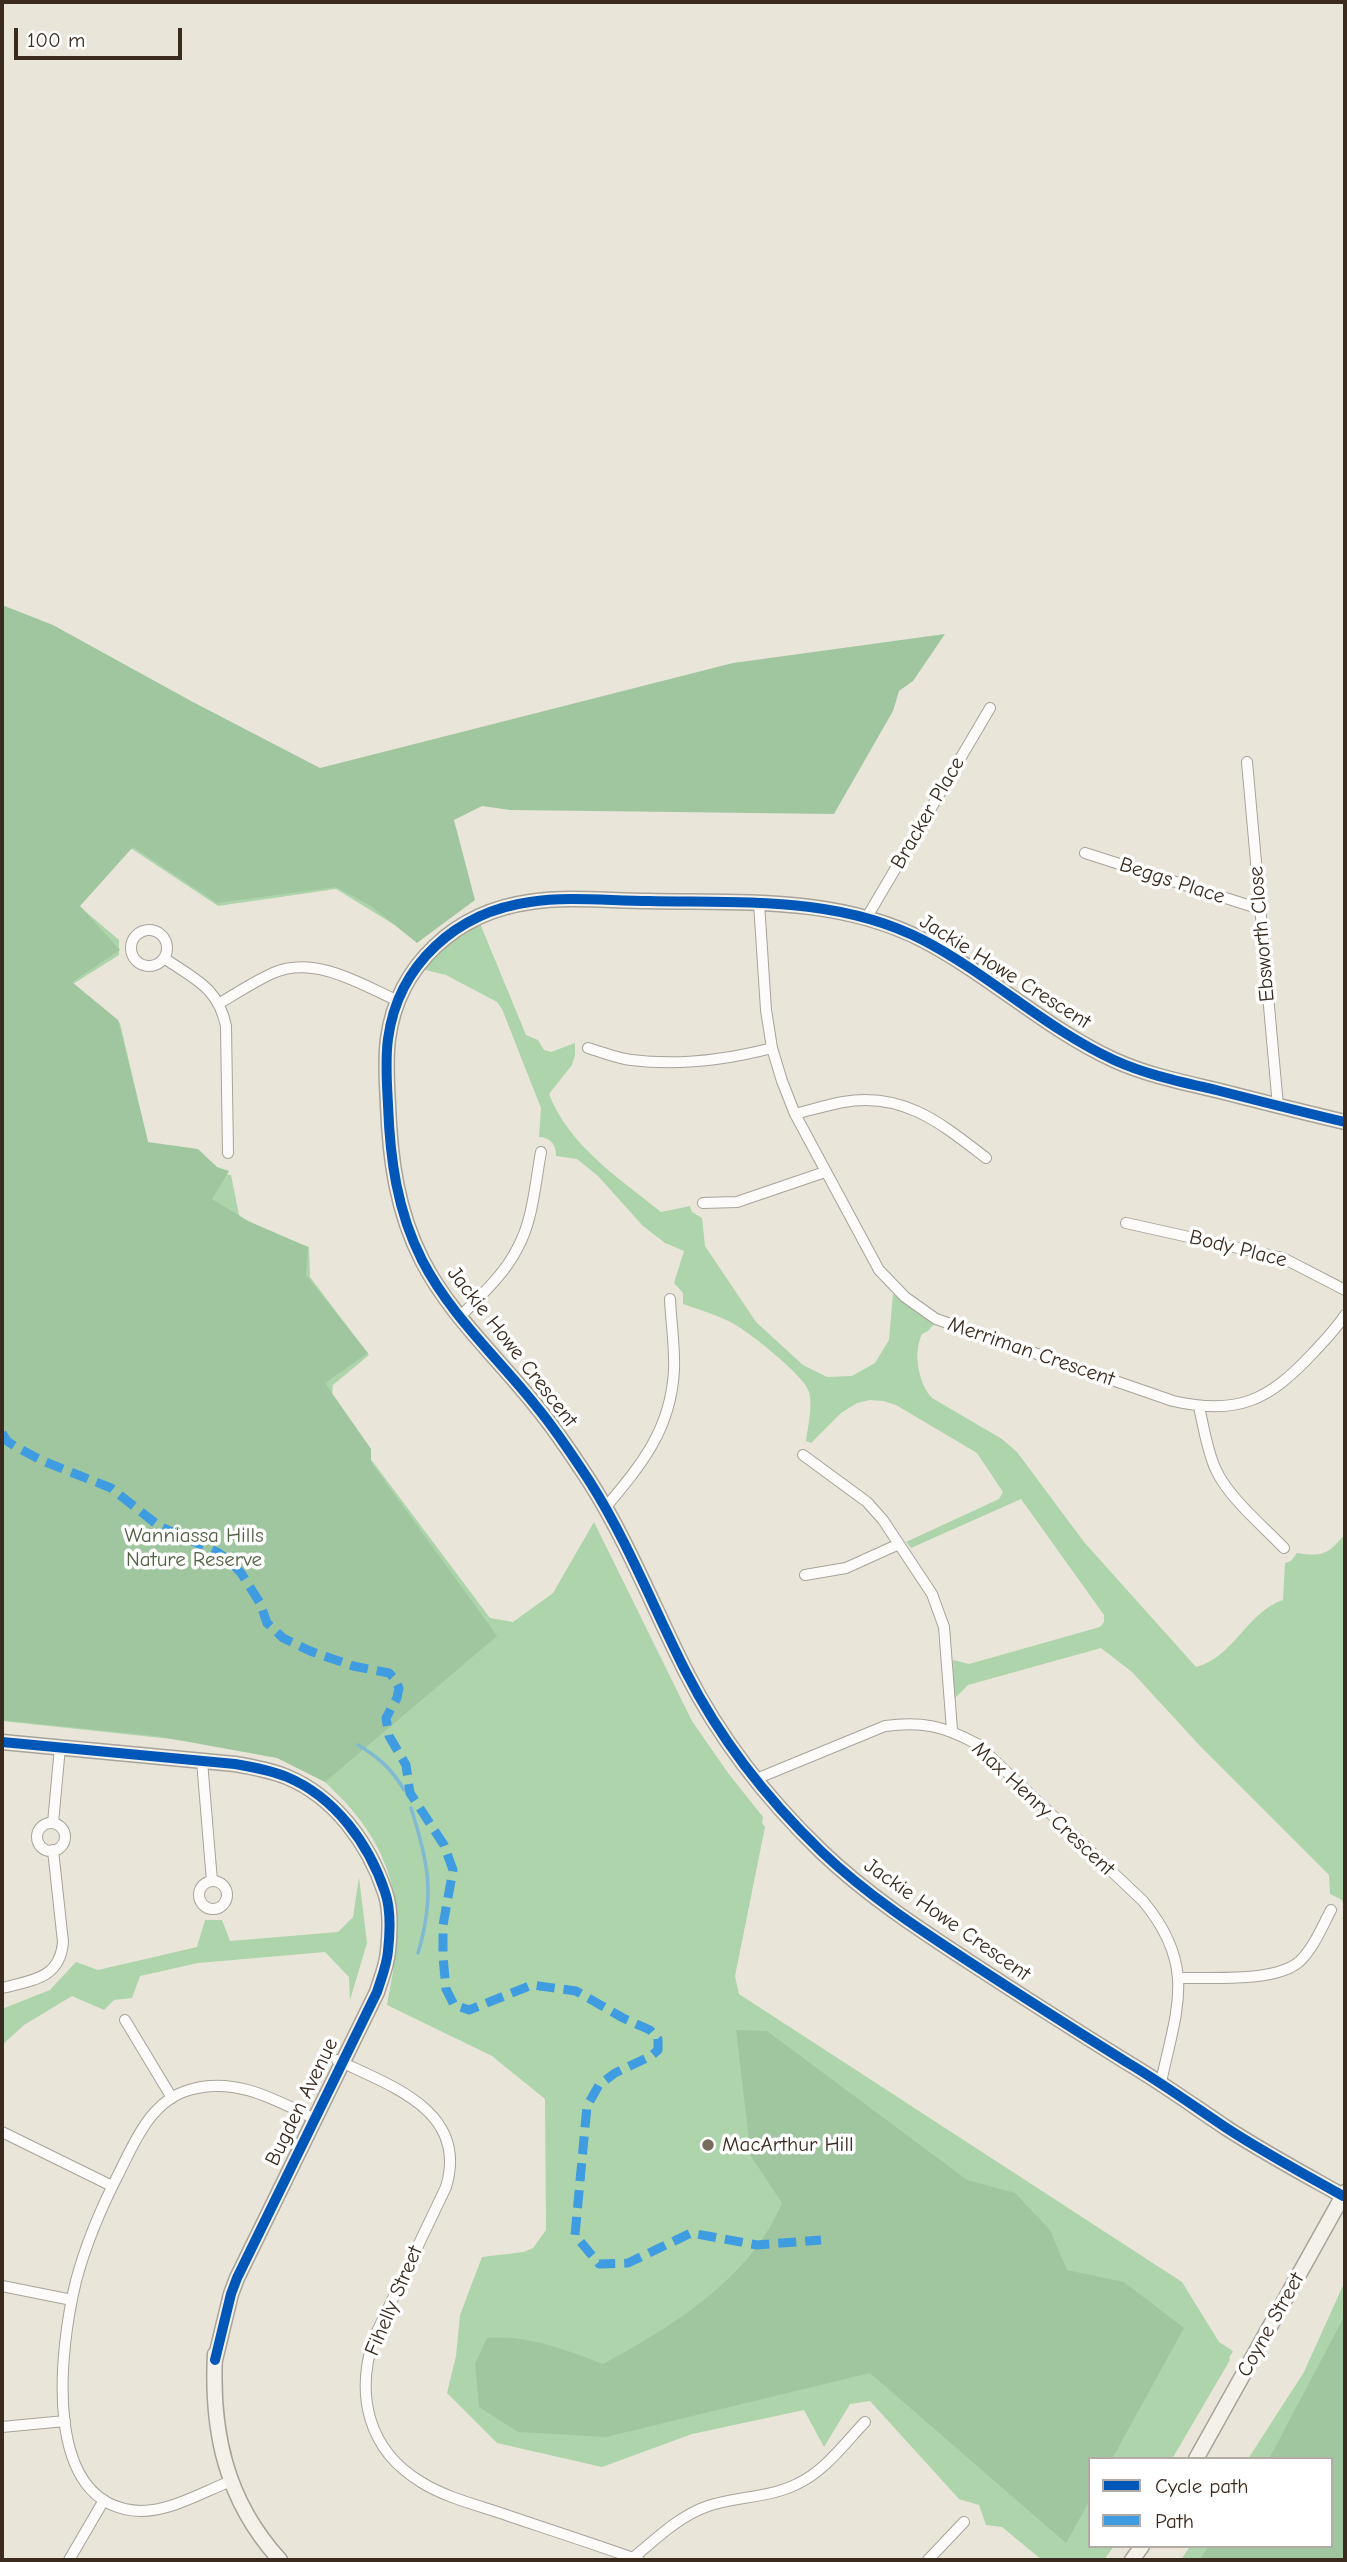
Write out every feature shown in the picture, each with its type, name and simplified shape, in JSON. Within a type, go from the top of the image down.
[{"type":"street","name":"Bracker Place","points":[[867,917],[990,708]]},
{"type":"street","name":"Ebsworth Close","points":[[1247,762],[1278,1106]]},
{"type":"street","name":"Beggs Place","points":[[1085,853],[1260,909]]},
{"type":"street","name":"Jackie Howe Crescent","points":[[1344,2194],[1233,2132],[1161,2082],[911,1924],[868,1892],[808,1838],[756,1779],[712,1718],[688,1675],[605,1508],[543,1415],[460,1317],[423,1262],[400,1204],[392,1169],[386,1060],[388,1035],[398,1000],[417,965],[444,937],[467,922],[506,906],[549,900],[800,904],[867,917],[926,941],[1052,1026],[1122,1064],[1345,1122]]},
{"type":"street","name":"Merriman Crescent","points":[[759,903],[766,1010],[772,1048],[795,1114],[879,1270],[905,1297],[925,1312],[972,1333],[1173,1401],[1199,1407],[1237,1405],[1280,1386],[1330,1335],[1345,1315]]},
{"type":"street","points":[[164,958],[204,985],[219,1003],[226,1026],[228,1153]]},
{"type":"street","points":[[219,1003],[272,973],[290,968],[310,967],[339,974],[398,1000]]},
{"type":"street","points":[[588,1048],[630,1060],[704,1062],[729,1059],[772,1048]]},
{"type":"street","points":[[795,1114],[844,1102],[888,1102],[931,1117],[986,1158]]},
{"type":"street","points":[[460,1317],[506,1267],[517,1249],[528,1219],[541,1153]]},
{"type":"street","points":[[703,1203],[737,1202],[825,1172]]},
{"type":"street","name":"Body Place","points":[[1126,1223],[1283,1258],[1345,1290]]},
{"type":"street","points":[[605,1508],[651,1449],[668,1410],[674,1368],[670,1299]]},
{"type":"street","points":[[1199,1407],[1218,1474],[1228,1489],[1284,1548]]},
{"type":"street","points":[[803,1455],[867,1502],[900,1544],[932,1594],[941,1616],[947,1650],[952,1730]]},
{"type":"street","points":[[805,1575],[846,1568],[900,1544]]},
{"type":"street","name":"Max Henry Crescent","points":[[756,1779],[885,1726],[918,1724],[952,1730],[977,1744],[1143,1901],[1157,1918],[1172,1947],[1178,1978],[1176,2009],[1161,2082]]},
{"type":"street","name":"Bugden Avenue","points":[[2,1742],[202,1761],[262,1769],[287,1777],[312,1791],[344,1818],[360,1840],[377,1876],[382,1939],[374,1991],[249,2248],[228,2293],[216,2328],[214,2411],[231,2481],[256,2531],[279,2560]]},
{"type":"street","points":[[52,1823],[60,1747]]},
{"type":"street","points":[[202,1761],[212,1881]]},
{"type":"street","points":[[52,1823],[61,1828],[65,1837],[61,1846],[53,1850],[41,1847],[36,1837],[41,1826],[52,1823]]},
{"type":"street","points":[[2,1988],[49,1973],[62,1954],[53,1850]]},
{"type":"street","points":[[1178,1978],[1267,1975],[1287,1970],[1311,1948],[1331,1910]]},
{"type":"street","points":[[125,2020],[173,2098]]},
{"type":"street","name":"Fihelly Street","points":[[340,2062],[416,2100],[431,2113],[442,2129],[451,2155],[446,2187],[367,2358],[364,2392],[366,2410],[375,2431],[390,2456],[423,2483],[444,2493],[636,2559]]},
{"type":"street","points":[[231,2481],[155,2510],[138,2511],[104,2500],[80,2477],[72,2462],[65,2421],[63,2375],[72,2300],[89,2239],[140,2130],[154,2113],[173,2098],[189,2090],[237,2087],[269,2096],[312,2118]]},
{"type":"street","points":[[2,2132],[112,2186]]},
{"type":"street","name":"Coyne Street","points":[[1197,2457],[1344,2194]]},
{"type":"street","points":[[2,2286],[72,2300]]},
{"type":"street","points":[[2,2427],[65,2421]]},
{"type":"street","points":[[636,2559],[687,2515],[706,2506],[775,2493],[807,2479],[825,2465],[865,2422]]},
{"type":"street","points":[[69,2560],[104,2500]]},
{"type":"street","points":[[928,2560],[964,2522]]},
{"type":"green space","points":[[2,605],[53,625],[320,768],[733,663],[945,634],[913,681],[899,691],[893,711],[834,814],[510,810],[482,806],[454,820],[475,900],[417,943],[371,906],[336,887],[217,903],[133,847],[80,906],[120,950],[72,982],[118,1020],[148,1142],[198,1149],[217,1167],[229,1171],[212,1199],[248,1221],[308,1247],[306,1275],[368,1353],[325,1383],[371,1449],[371,1462],[497,1636],[325,1782],[277,1758],[156,1736],[2,1720]]},
{"type":"green space","name":"Wanniassa Hills Nature Reserve","points":[[2,607],[411,935],[336,889],[218,906],[129,847],[78,905],[119,940],[119,955],[73,984],[120,1023],[149,1146],[217,1173],[231,1175],[239,1215],[248,1227],[309,1247],[310,1277],[369,1355],[333,1385],[331,1406],[490,1618],[513,1622],[553,1593],[594,1522],[692,1721],[763,1817],[762,1823],[765,1827],[735,1976],[739,1994],[1182,2282],[1219,2342],[1233,2351],[1173,2457],[1088,2457],[1088,2548],[1113,2548],[1104,2560],[1042,2560],[1002,2527],[986,2525],[979,2505],[959,2499],[870,2401],[850,2404],[824,2447],[804,2410],[692,2434],[602,2467],[497,2443],[447,2393],[456,2356],[460,2315],[482,2257],[524,2252],[533,2248],[546,2230],[545,2099],[492,2056],[387,2005],[396,1948],[394,1897],[378,1849],[364,1826],[345,1802],[322,1780],[296,1761],[281,1755],[235,1745],[2,1721]]},
{"type":"green space","points":[[479,921],[526,1035],[538,1040],[544,1050],[551,1052],[575,1043],[572,1065],[549,1094],[569,1130],[582,1145],[661,1212],[690,1206],[692,1212],[702,1218],[705,1246],[756,1322],[803,1365],[827,1377],[852,1376],[875,1363],[889,1340],[893,1294],[934,1324],[922,1334],[918,1349],[918,1367],[927,1392],[932,1398],[1002,1439],[1017,1452],[1084,1542],[1196,1667],[1221,1654],[1260,1614],[1283,1600],[1285,1563],[1291,1561],[1297,1553],[1314,1555],[1325,1552],[1345,1534],[1345,1912],[1342,1900],[1330,1894],[1329,1875],[1201,1747],[1132,1672],[1101,1648],[968,1685],[954,1699],[953,1660],[969,1664],[1100,1627],[1104,1622],[1104,1615],[1021,1499],[911,1548],[906,1542],[999,1499],[1003,1492],[977,1453],[896,1405],[870,1400],[857,1403],[841,1413],[811,1443],[806,1441],[810,1398],[806,1385],[776,1355],[741,1329],[722,1318],[683,1304],[683,1293],[674,1283],[684,1251],[665,1243],[643,1226],[598,1176],[577,1159],[556,1156],[552,1142],[539,1137],[541,1108],[497,1002],[446,975],[422,969],[434,954]]},
{"type":"green space","points":[[359,1877],[367,1943],[350,2000],[349,1977],[325,1952],[198,1963],[140,1976],[132,1998],[114,2000],[104,2010],[72,1996],[24,2025],[2,2045],[2,2009],[50,1990],[76,1962],[98,1970],[197,1947],[205,1920],[222,1920],[230,1941],[338,1932],[353,1917]]},
{"type":"green space","points":[[736,2030],[767,2031],[967,2180],[1015,2193],[1050,2230],[1067,2270],[1124,2282],[1184,2328],[1113,2457],[1088,2457],[1088,2504],[1066,2543],[870,2373],[606,2437],[518,2432],[479,2407],[475,2364],[487,2338],[532,2341],[603,2364],[656,2334],[707,2298],[730,2277],[768,2230],[782,2203],[751,2156]]},
{"type":"green space","points":[[1345,2281],[1345,2560],[1181,2560],[1189,2548],[1333,2548],[1333,2457],[1249,2457],[1304,2372]]},
{"type":"green space","points":[[1345,2315],[1345,2560],[1199,2560],[1208,2548],[1333,2548],[1333,2457],[1270,2457]]},
{"type":"waterway","points":[[358,1745],[384,1764],[404,1790]]},
{"type":"waterway","points":[[411,1808],[428,1880],[427,1914],[418,1953]]},
{"type":"marked path","points":[[2,1433],[7,1441],[43,1461],[111,1488],[159,1526],[217,1552],[230,1561],[260,1603],[267,1623],[283,1638],[310,1651],[353,1666],[389,1673],[394,1678],[399,1688],[397,1698],[386,1718],[389,1736],[406,1765],[410,1793],[444,1845],[453,1870],[443,1925],[443,1957],[446,1989],[454,2005],[469,2010],[532,1985],[576,1991],[650,2030],[658,2039],[658,2050],[615,2073],[599,2085],[587,2106],[575,2235],[599,2264],[628,2263],[691,2233],[757,2245],[821,2240]]},
{"type":"cycle path","points":[[1343,2196],[1242,2138],[913,1924],[839,1868],[764,1790],[746,1768],[699,1697],[629,1552],[590,1482],[543,1415],[446,1299],[422,1260],[406,1223],[396,1184],[389,1125],[387,1047],[394,1012],[404,987],[418,965],[435,946],[456,930],[478,917],[503,908],[545,900],[575,899],[789,905],[857,916],[891,926],[923,940],[971,969],[1064,1033],[1126,1065],[1165,1078],[1345,1122]]},
{"type":"cycle path","points":[[2,1742],[235,1764],[287,1777],[320,1797],[348,1824],[370,1857],[385,1892],[389,1913],[389,1944],[377,1992],[237,2278],[215,2360]]},
{"type":"place","name":"MacArthur Hill","points":[[708,2145]]}]
